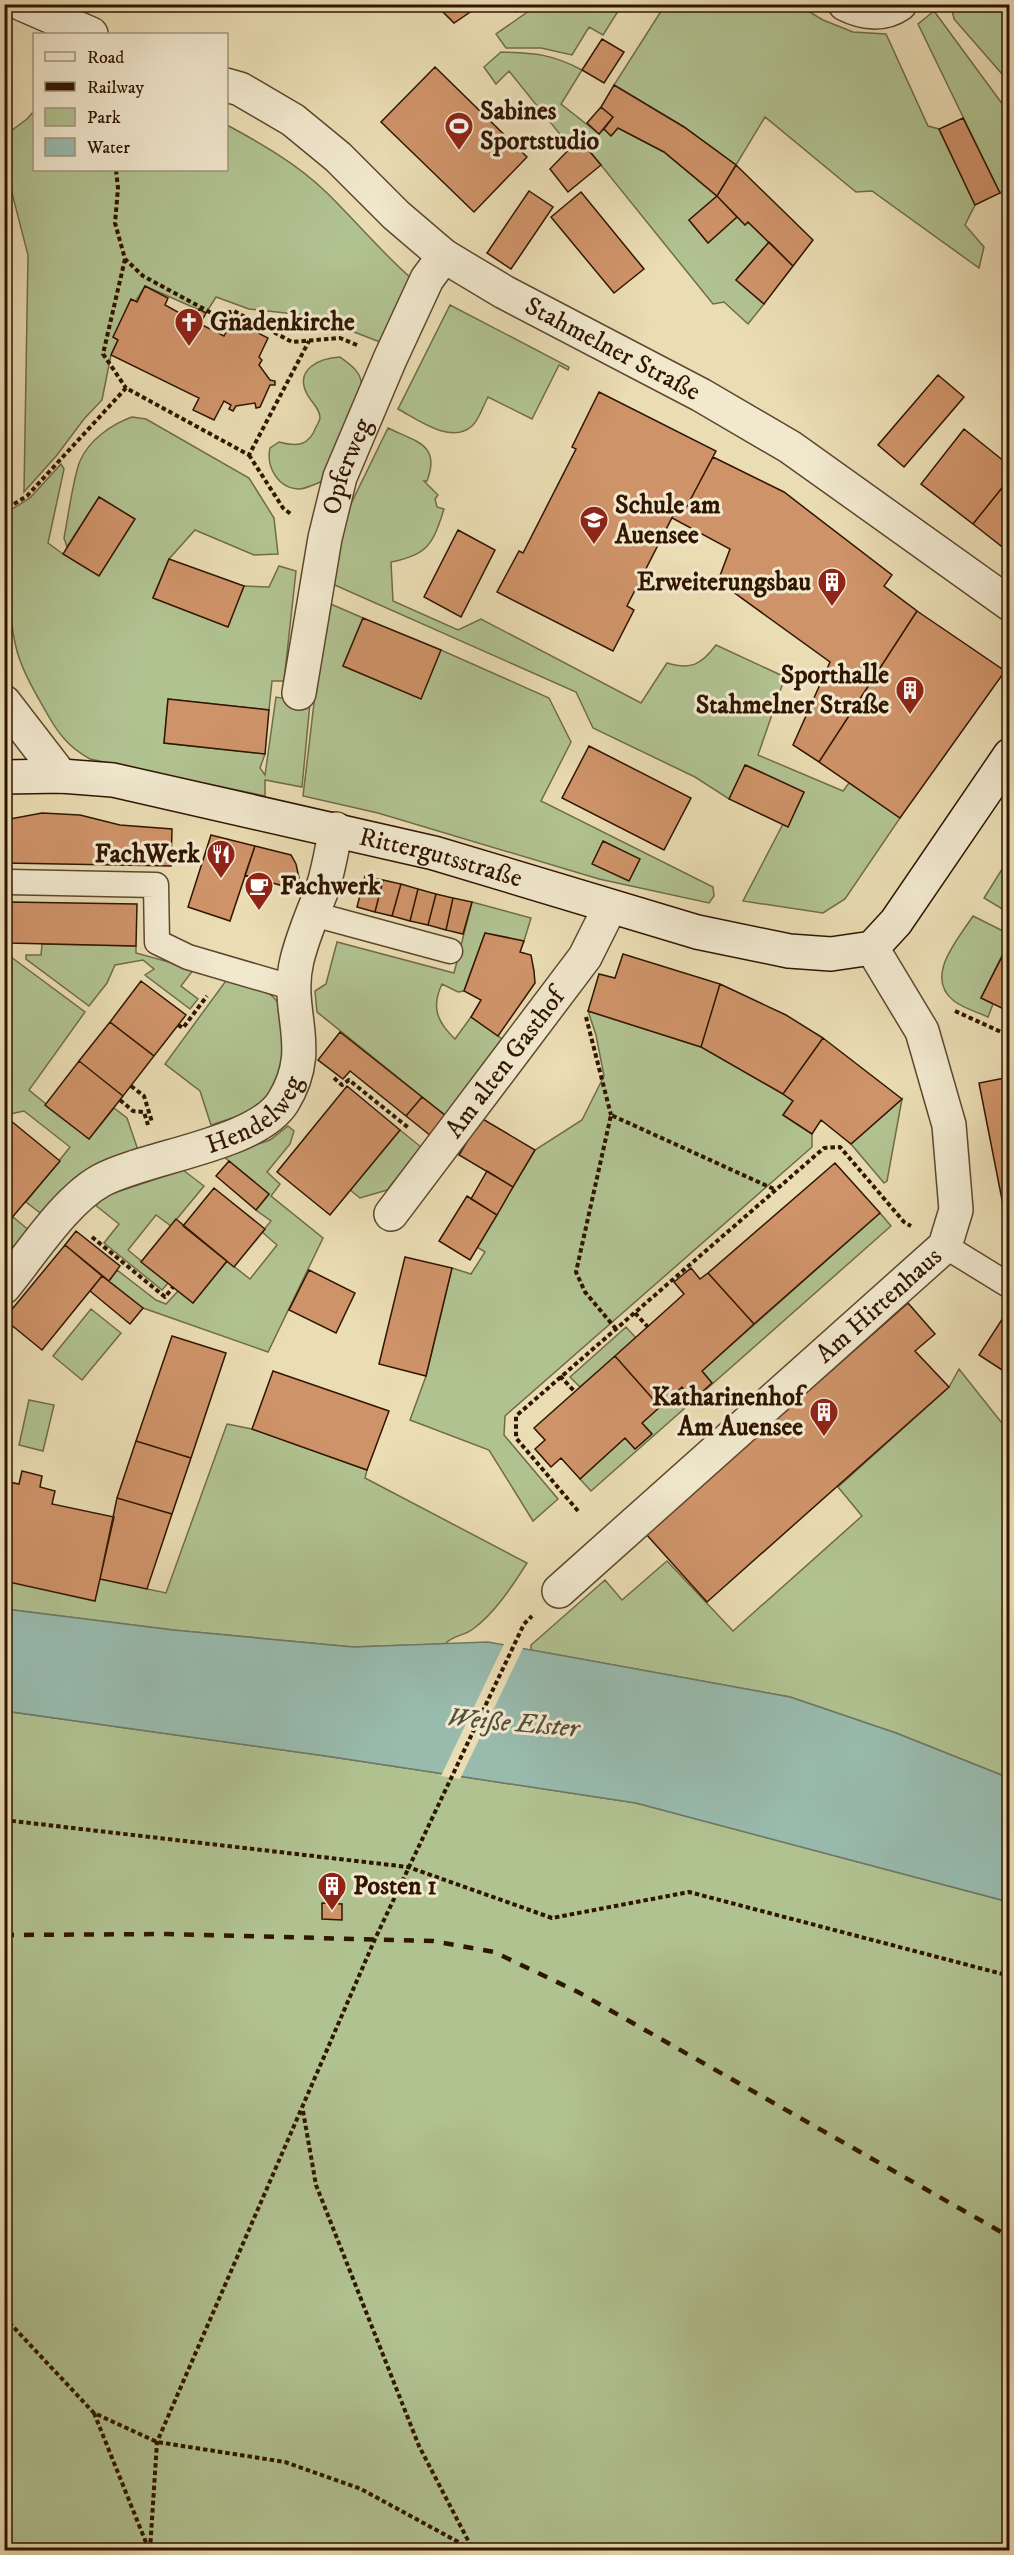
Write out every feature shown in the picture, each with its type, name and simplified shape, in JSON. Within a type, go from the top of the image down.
[{"type":"street","points":[[845,4],[858,11],[879,13],[900,4]]},
{"type":"street","points":[[28,6],[89,33]]},
{"type":"street","name":"Stahmelner Straße","points":[[228,86],[240,89],[293,120],[338,157],[396,215],[444,256],[504,292],[701,395],[790,447],[1010,604]]},
{"type":"street","name":"Opferweg","points":[[299,693],[325,538],[340,477],[427,279],[444,256]]},
{"type":"street","points":[[4,702],[61,776]]},
{"type":"street","points":[[872,948],[896,922],[1010,755]]},
{"type":"street","name":"Rittergutsstraße","points":[[4,777],[61,776],[113,780],[184,798],[336,829],[434,853],[698,932],[789,951],[831,954],[872,948]]},
{"type":"street","name":"Hendelweg","points":[[4,1287],[77,1197],[104,1179],[264,1123],[282,1104],[297,1075],[300,1052],[294,988],[297,960],[324,883],[336,829]]},
{"type":"street","name":"Am alten Gasthof","points":[[392,1214],[585,957],[610,907]]},
{"type":"street","name":"Am Hirtenhaus","points":[[559,1591],[945,1246],[956,1210],[950,1125],[922,1031],[872,948]]},
{"type":"lane","points":[[9,882],[156,885],[157,942],[188,957],[294,988]]},
{"type":"lane","points":[[313,914],[450,951]]},
{"type":"lane","points":[[945,1246],[1010,1286]]},
{"type":"path","points":[[117,171],[115,223],[124,259],[103,354],[126,388],[249,455],[283,508],[325,538]]},
{"type":"path","points":[[124,259],[143,276],[218,316],[234,311],[292,342],[340,338],[390,359]]},
{"type":"path","points":[[249,455],[309,341]]},
{"type":"path","points":[[14,504],[27,496],[126,388]]},
{"type":"path","points":[[178,1025],[183,1028],[227,968]]},
{"type":"path","points":[[950,1010],[1010,1036]]},
{"type":"path","points":[[585,1012],[611,1115],[576,1272],[585,1292],[616,1329]]},
{"type":"path","points":[[300,1052],[342,1085],[349,1080],[439,1152]]},
{"type":"path","points":[[131,1086],[144,1096]]},
{"type":"path","points":[[120,1100],[133,1111]]},
{"type":"path","points":[[611,1115],[776,1190]]},
{"type":"path","points":[[578,1510],[516,1438],[516,1416],[824,1148],[840,1147],[904,1222],[945,1246]]},
{"type":"path","points":[[63,1214],[165,1296],[173,1287]]},
{"type":"path","points":[[635,1312],[648,1327]]},
{"type":"path","points":[[560,1376],[575,1392]]},
{"type":"path","points":[[149,2550],[157,2442],[408,1867],[524,1624]]},
{"type":"path","points":[[4,1820],[408,1867],[552,1918],[688,1892],[1010,1976]]},
{"type":"path","points":[[303,2110],[316,2185],[419,2446],[473,2550]]},
{"type":"path","points":[[4,2317],[94,2413],[149,2550]]},
{"type":"path","points":[[94,2413],[157,2442],[285,2462],[361,2489],[473,2550]]},
{"type":"green space","points":[[539,4],[622,5],[603,35],[589,27],[572,55],[541,48],[506,48],[496,34]]},
{"type":"green space","points":[[665,5],[798,5],[823,20],[853,32],[886,34],[928,126],[939,129],[975,205],[965,225],[984,247],[979,268],[872,191],[856,192],[765,117],[736,165],[684,127],[614,85]]},
{"type":"green space","points":[[951,5],[1009,5],[1009,82],[954,19]]},
{"type":"green space","points":[[934,11],[1009,113],[1009,185],[1000,193],[918,24]]},
{"type":"green space","points":[[501,52],[543,55],[582,70],[561,104],[599,134],[604,129],[611,136],[618,128],[664,152],[717,196],[689,220],[708,243],[737,217],[745,225],[748,222],[769,242],[736,280],[764,304],[748,324],[724,302],[713,304],[580,139],[571,148],[509,71],[496,84],[484,67]]},
{"type":"green space","points":[[33,112],[33,171],[228,171],[228,126],[279,155],[326,192],[411,278],[385,344],[313,316],[249,309],[216,297],[206,313],[145,286],[113,337],[118,340],[111,355],[102,400],[24,492],[28,255],[5,166],[4,136]]},
{"type":"green space","points":[[450,305],[569,367],[568,370],[559,365],[532,419],[488,397],[472,426],[454,433],[444,432],[424,424],[398,409]]},
{"type":"green space","points":[[340,357],[356,370],[361,381],[361,391],[354,416],[328,479],[300,489],[292,488],[275,476],[270,462],[270,448],[279,442],[302,444],[310,438],[320,414],[304,385],[306,372],[317,363]]},
{"type":"green space","points":[[132,417],[146,419],[249,478],[274,518],[278,554],[254,555],[195,530],[169,559],[153,597],[227,626],[244,586],[269,587],[279,566],[296,571],[284,681],[272,681],[269,710],[168,699],[164,743],[265,754],[260,768],[265,775],[276,697],[310,703],[302,787],[265,780],[265,796],[90,759],[69,744],[59,732],[27,678],[17,652],[12,627],[9,594],[9,511],[30,498],[61,464],[64,469],[48,543],[63,554],[134,519],[99,497],[67,547],[64,538],[73,488],[77,468],[84,453],[102,434]]},
{"type":"green space","points":[[388,428],[416,441],[428,452],[431,459],[430,469],[427,481],[424,481],[438,495],[435,499],[437,507],[444,509],[436,531],[427,546],[413,556],[391,562],[393,601],[458,630],[481,619],[641,703],[667,663],[683,666],[695,664],[716,645],[785,677],[758,755],[843,791],[849,783],[900,818],[845,899],[823,913],[743,901],[783,824],[788,826],[804,792],[746,765],[729,799],[695,777],[593,728],[576,692],[328,582],[344,518]]},
{"type":"green space","points":[[326,602],[363,618],[343,666],[441,650],[549,698],[571,742],[541,801],[713,887],[714,896],[709,903],[599,879],[378,813],[303,796]]},
{"type":"green space","points":[[1009,858],[1009,913],[984,898]]},
{"type":"green space","points":[[472,902],[531,918],[524,941],[485,933],[464,991],[458,992],[442,984],[437,1000],[438,1014],[455,1039],[471,1017],[502,1039],[446,1116],[317,1012],[315,991],[326,984],[337,942],[454,973]]},
{"type":"green space","points":[[9,912],[7,954],[85,1012],[29,1090],[89,1139],[114,1108],[127,1118],[138,1150],[88,1169],[73,1179],[43,1215],[26,1202],[70,1147],[24,1111],[5,1115],[4,916]]},
{"type":"green space","points":[[973,916],[1009,934],[1009,941],[981,998],[993,1004],[988,1017],[954,1001],[945,991],[942,981],[947,958]]},
{"type":"green space","points":[[42,944],[136,946],[136,953],[194,969],[181,986],[198,999],[190,1009],[145,975],[154,969],[143,960],[115,965],[107,983],[89,1006],[26,959],[26,955],[41,955]]},
{"type":"green space","points":[[228,978],[258,987],[276,1000],[280,1006],[287,1055],[273,1094],[250,1112],[211,1125],[200,1091],[165,1064]]},
{"type":"green space","points":[[588,1011],[701,1047],[783,1094],[793,1101],[783,1115],[812,1134],[812,1147],[505,1416],[504,1435],[558,1499],[533,1521],[489,1450],[410,1420],[426,1376],[452,1268],[471,1274],[485,1252],[477,1247],[535,1150],[582,1120],[604,1076],[596,1035]]},
{"type":"green space","points":[[902,1099],[887,1181],[884,1183],[851,1144]]},
{"type":"green space","points":[[288,1126],[294,1131],[290,1144],[267,1172],[280,1184],[271,1196],[323,1238],[268,1352],[143,1308],[109,1281],[117,1270],[156,1300],[166,1304],[178,1291],[193,1303],[227,1261],[250,1279],[277,1245],[262,1232],[271,1221],[256,1210],[269,1194],[223,1156],[270,1140]]},
{"type":"green space","points":[[400,1130],[421,1147],[387,1190],[360,1198],[350,1190]]},
{"type":"green space","points":[[183,1170],[204,1186],[171,1226],[156,1215],[128,1250],[168,1283],[162,1290],[104,1243],[119,1224],[94,1204],[108,1195]]},
{"type":"green space","points":[[880,1213],[891,1226],[591,1491],[580,1479],[625,1438],[635,1449],[652,1434],[642,1423],[682,1387],[693,1399],[712,1383],[702,1371]]},
{"type":"green space","points":[[13,1217],[30,1231],[5,1262],[5,1227]]},
{"type":"green space","points":[[91,1309],[121,1333],[82,1380],[53,1356]]},
{"type":"green space","points":[[626,1327],[636,1338],[580,1387],[570,1377]]},
{"type":"green space","points":[[959,1369],[1009,1432],[1009,1778],[896,1733],[790,1697],[531,1650],[531,1645],[605,1580],[622,1600],[667,1561],[733,1631],[862,1516],[838,1487],[949,1387]]},
{"type":"green space","points":[[29,1400],[54,1405],[43,1451],[19,1445]]},
{"type":"green space","points":[[227,1424],[252,1429],[367,1470],[365,1478],[527,1563],[489,1615],[473,1629],[445,1644],[353,1647],[173,1630],[5,1609],[5,1581],[100,1579],[166,1593]]},
{"type":"green space","points":[[5,1711],[636,1803],[1009,1902],[1009,2550],[5,2550]]},
{"type":"water","name":"Weiße Elster","points":[[5,1609],[173,1630],[353,1647],[488,1642],[790,1697],[896,1733],[1009,1778],[1009,1902],[636,1803],[5,1711]]},
{"type":"pier","points":[[505,1642],[524,1646],[460,1779],[441,1776]]},
{"type":"building","points":[[447,4],[482,4],[454,23],[443,12]]},
{"type":"building","points":[[511,4],[528,4],[516,12]]},
{"type":"building","points":[[602,39],[624,52],[604,83],[582,70]]},
{"type":"building","points":[[435,67],[527,157],[474,212],[381,122]]},
{"type":"building","points":[[614,85],[684,127],[736,165],[717,196],[664,152],[618,128],[611,136],[604,129],[613,117],[601,107]]},
{"type":"building","points":[[601,107],[613,117],[599,134],[587,123]]},
{"type":"building","points":[[963,118],[1000,193],[975,205],[939,129]]},
{"type":"building","points":[[579,139],[601,165],[568,192],[550,169]]},
{"type":"building","points":[[736,165],[813,240],[793,266],[748,222],[745,225],[717,196]]},
{"type":"building","points":[[529,191],[553,207],[511,269],[487,253]]},
{"type":"building","points":[[581,192],[644,269],[614,293],[551,217]]},
{"type":"building","points":[[717,196],[737,217],[708,243],[689,220]]},
{"type":"building","points":[[769,242],[793,266],[764,304],[736,280]]},
{"type":"building","name":"Gnadenkirche","points":[[145,286],[168,298],[165,305],[192,320],[199,309],[206,313],[200,324],[224,336],[233,320],[268,338],[259,357],[262,360],[259,365],[270,380],[275,381],[275,385],[270,385],[260,407],[256,408],[255,403],[236,406],[233,411],[229,409],[231,405],[224,401],[214,420],[193,410],[199,398],[111,355],[118,340],[113,337],[131,299],[137,302]]},
{"type":"building","points":[[938,375],[964,397],[904,467],[878,445]]},
{"type":"building","points":[[599,392],[716,451],[687,506],[680,502],[627,606],[634,610],[613,651],[497,592],[519,551],[523,553],[576,449],[572,447]]},
{"type":"building","points":[[964,429],[1010,466],[1010,478],[973,524],[921,484]]},
{"type":"building","name":"Erweiterungsbau","points":[[713,457],[784,492],[892,575],[884,586],[917,611],[819,762],[793,745],[830,662],[718,581],[730,549],[672,518],[680,502],[687,506]]},
{"type":"building","points":[[1010,479],[1010,553],[973,524]]},
{"type":"building","points":[[99,497],[135,519],[99,576],[63,554]]},
{"type":"building","points":[[458,530],[495,550],[461,617],[424,597]]},
{"type":"building","points":[[169,559],[244,586],[228,627],[153,598]]},
{"type":"building","name":"Sporthalle Stahmelner Straße","points":[[917,611],[1005,671],[900,818],[819,762]]},
{"type":"building","points":[[363,618],[441,650],[421,699],[343,666]]},
{"type":"building","points":[[168,699],[269,710],[265,754],[164,743]]},
{"type":"building","points":[[589,746],[691,798],[664,850],[562,798]]},
{"type":"building","points":[[745,765],[804,792],[788,827],[729,799]]},
{"type":"building","points":[[42,813],[80,815],[120,825],[172,829],[171,866],[4,863],[4,820]]},
{"type":"building","points":[[211,835],[255,846],[230,921],[188,907]]},
{"type":"building","points":[[603,841],[640,859],[629,881],[592,864]]},
{"type":"building","points":[[255,846],[291,855],[299,878],[297,890],[245,875]]},
{"type":"building","points":[[365,876],[383,880],[375,912],[357,907]]},
{"type":"building","points":[[383,880],[401,884],[392,916],[375,912]]},
{"type":"building","points":[[401,884],[418,889],[410,921],[392,916]]},
{"type":"building","points":[[418,889],[436,894],[428,925],[410,921]]},
{"type":"building","points":[[436,894],[453,898],[446,930],[428,925]]},
{"type":"building","points":[[453,898],[472,902],[463,934],[446,930]]},
{"type":"building","points":[[9,902],[137,904],[136,946],[8,943]]},
{"type":"building","points":[[485,933],[524,941],[520,952],[531,955],[534,971],[535,983],[498,1036],[471,1017],[481,1000],[464,991]]},
{"type":"building","points":[[1010,941],[1010,1012],[981,998]]},
{"type":"building","points":[[623,954],[720,984],[701,1047],[588,1011],[599,974],[615,978]]},
{"type":"building","points":[[141,981],[186,1015],[154,1056],[110,1022]]},
{"type":"building","points":[[720,984],[786,1015],[823,1038],[783,1094],[701,1047]]},
{"type":"building","points":[[110,1022],[154,1056],[123,1096],[79,1061]]},
{"type":"building","points":[[340,1032],[422,1097],[406,1116],[350,1071],[343,1079],[318,1060]]},
{"type":"building","points":[[823,1038],[902,1099],[851,1144],[821,1120],[812,1134],[783,1115],[793,1101],[783,1094]]},
{"type":"building","points":[[79,1061],[123,1096],[89,1139],[45,1105]]},
{"type":"building","points":[[1010,1077],[1010,1215],[1005,1215],[979,1083]]},
{"type":"building","points":[[347,1086],[400,1130],[330,1215],[277,1172]]},
{"type":"building","points":[[422,1097],[446,1116],[431,1136],[406,1116]]},
{"type":"building","points":[[4,1117],[60,1161],[4,1227]]},
{"type":"building","points":[[481,1118],[535,1150],[513,1187],[459,1155]]},
{"type":"building","points":[[229,1161],[269,1194],[256,1210],[216,1176]]},
{"type":"building","points":[[835,1163],[880,1213],[754,1324],[708,1273]]},
{"type":"building","points":[[487,1171],[513,1187],[497,1215],[471,1199]]},
{"type":"building","points":[[214,1188],[265,1229],[234,1267],[183,1226]]},
{"type":"building","points":[[467,1196],[497,1215],[470,1260],[439,1241]]},
{"type":"building","points":[[176,1219],[227,1261],[193,1303],[141,1262]]},
{"type":"building","points":[[76,1231],[120,1266],[109,1281],[65,1245]]},
{"type":"building","points":[[65,1245],[102,1276],[42,1350],[4,1319]]},
{"type":"building","points":[[405,1257],[452,1268],[426,1376],[379,1364]]},
{"type":"building","points":[[691,1268],[700,1279],[708,1273],[754,1324],[702,1371],[712,1383],[693,1400],[682,1387],[660,1407],[615,1356],[684,1294],[674,1282]]},
{"type":"building","points":[[309,1270],[355,1293],[336,1333],[289,1310]]},
{"type":"building","points":[[102,1276],[143,1308],[130,1324],[90,1291]]},
{"type":"building","name":"Katharinenhof Am Auensee","points":[[908,1303],[935,1334],[915,1351],[949,1387],[707,1602],[646,1534]]},
{"type":"building","points":[[1010,1307],[1010,1375],[979,1355]]},
{"type":"building","points":[[172,1336],[226,1353],[191,1458],[136,1441]]},
{"type":"building","points":[[615,1356],[660,1407],[642,1423],[652,1434],[635,1449],[625,1438],[580,1479],[561,1458],[551,1467],[535,1449],[545,1440],[534,1428]]},
{"type":"building","points":[[273,1371],[389,1411],[367,1470],[252,1429]]},
{"type":"building","points":[[136,1441],[191,1458],[172,1514],[117,1498]]},
{"type":"building","points":[[22,1471],[42,1476],[40,1487],[55,1491],[52,1504],[114,1517],[95,1601],[4,1581],[4,1481],[19,1484]]},
{"type":"building","points":[[117,1498],[172,1514],[147,1589],[100,1579]]},
{"type":"building","name":"Posten 1","points":[[322,1903],[342,1904],[342,1920],[322,1919]]},
{"type":"railway","points":[[4,1935],[167,1934],[433,1941],[494,1952],[578,1992],[1010,2237]]},
{"type":"place","name":"Sabines Sportstudio","points":[[459,152]]},
{"type":"place","name":"Gnadenkirche","points":[[189,348]]},
{"type":"place","name":"Schule am Auensee","points":[[594,546]]},
{"type":"place","name":"Erweiterungsbau","points":[[832,608]]},
{"type":"place","name":"Sporthalle Stahmelner Straße","points":[[910,716]]},
{"type":"place","name":"FachWerk","points":[[221,880]]},
{"type":"place","name":"Fachwerk","points":[[259,912]]},
{"type":"place","name":"Katharinenhof Am Auensee","points":[[824,1438]]},
{"type":"place","name":"Posten 1","points":[[332,1912]]}]
